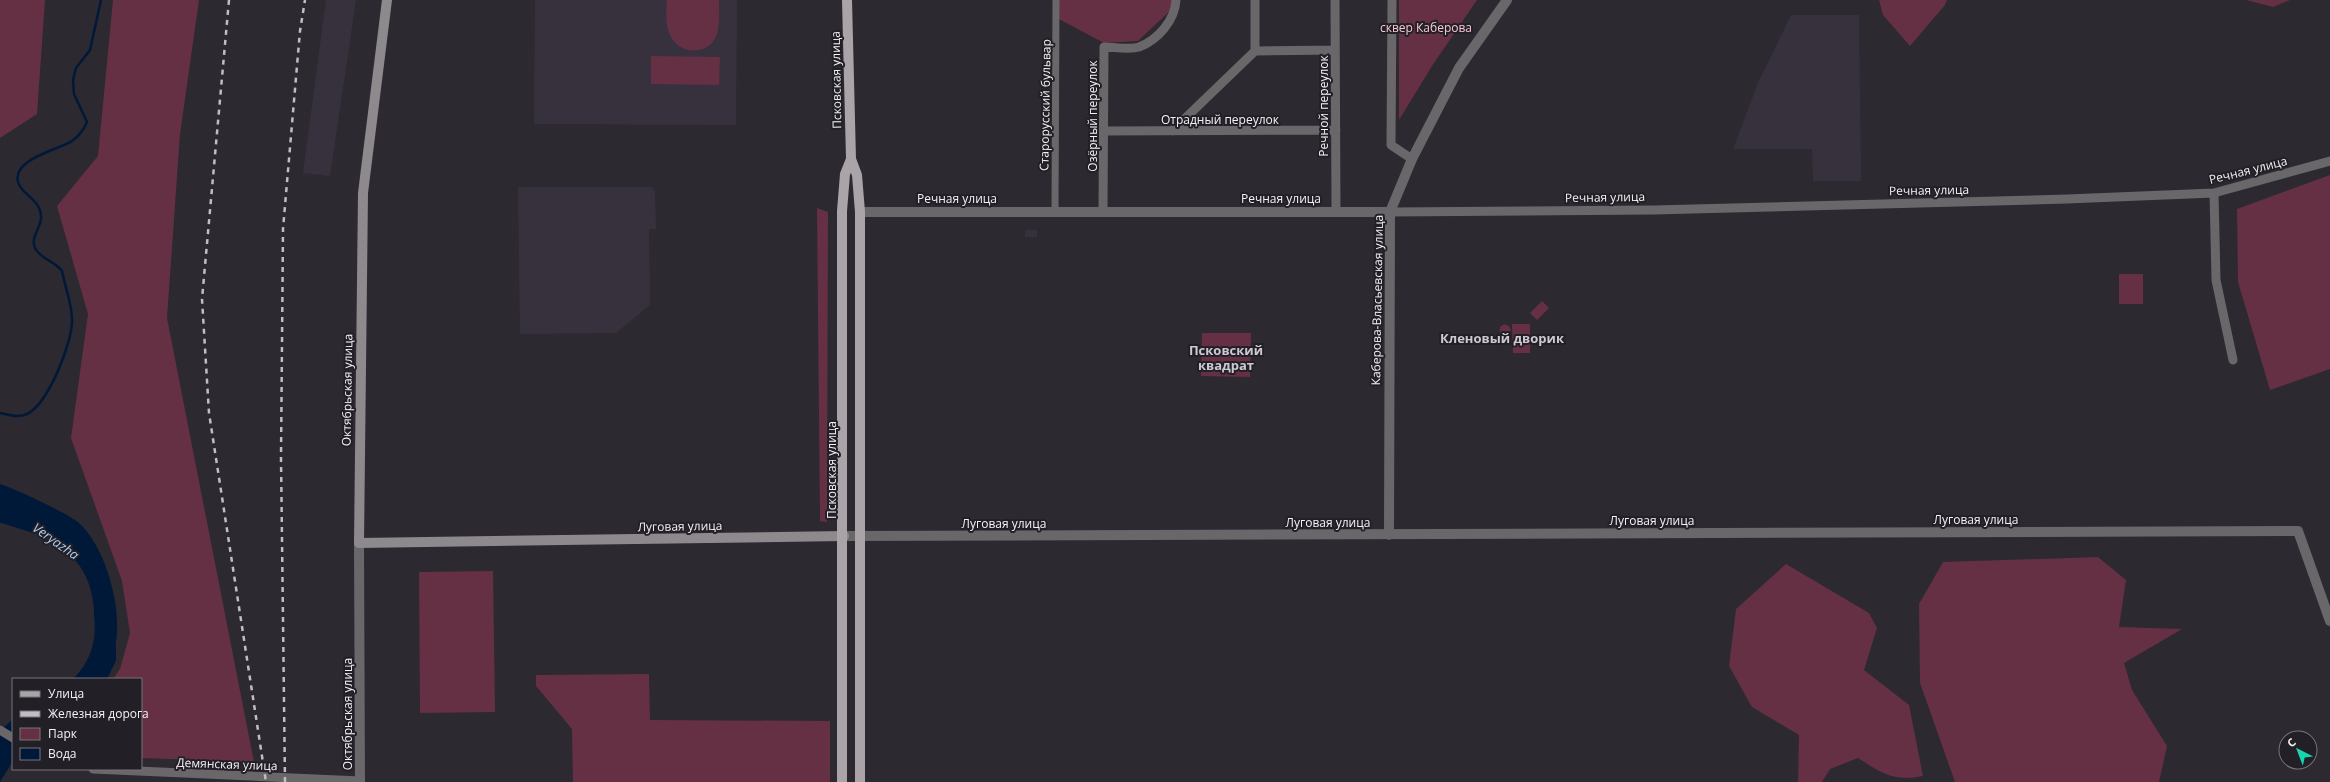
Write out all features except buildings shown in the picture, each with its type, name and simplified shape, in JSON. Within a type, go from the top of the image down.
[{"type":"main road","name":"Октябрьская улица","points":[[359,543],[362,193],[387,0]]},
{"type":"main road","name":"Псковская улица","points":[[847,0],[851,158],[857,175],[860,212],[860,782]]},
{"type":"main road","name":"Псковская улица","points":[[842,782],[844,536],[843,204],[845,174],[851,158]]},
{"type":"main road","points":[[843,299],[850,307],[856,306],[861,301]]},
{"type":"main road","name":"Луговая улица","points":[[359,543],[844,536]]},
{"type":"street","name":"Старорусский бульвар","points":[[1054,210],[1056,0]]},
{"type":"street","name":"Озёрный переулок","points":[[1104,210],[1104,48],[1139,47],[1160,33],[1170,22],[1176,9],[1176,0]]},
{"type":"street","points":[[1255,0],[1255,50]]},
{"type":"street","name":"Речной переулок","points":[[1335,0],[1336,211]]},
{"type":"street","points":[[1392,0],[1391,145],[1412,159]]},
{"type":"street","name":"Каберова-Власьевская улица","points":[[1389,535],[1390,212],[1412,159],[1459,68],[1507,0]]},
{"type":"street","points":[[1172,131],[1255,50],[1335,50]]},
{"type":"street","name":"Отрадный переулок","points":[[1104,131],[1336,130]]},
{"type":"street","name":"Речная улица","points":[[860,212],[1054,210],[1390,212],[1654,210],[2067,199],[2214,193],[2330,161]]},
{"type":"street","points":[[2214,193],[2216,280],[2232,360]]},
{"type":"street","name":"Луговая улица","points":[[844,536],[2298,531],[2330,621]]},
{"type":"street","name":"Октябрьская улица","points":[[359,543],[360,782]]},
{"type":"street","points":[[0,730],[12,737]]},
{"type":"street","name":"Демянская улица","points":[[114,770],[360,782]]},
{"type":"shaded area","points":[[326,0],[356,0],[330,176],[303,173]]},
{"type":"shaded area","points":[[535,0],[737,0],[736,125],[534,124]]},
{"type":"shaded area","points":[[1791,15],[1859,15],[1861,181],[1813,181],[1812,149],[1733,149],[1758,83]]},
{"type":"shaded area","points":[[518,187],[652,187],[655,192],[656,229],[649,229],[650,305],[616,333],[520,334]]},
{"type":"shaded area","points":[[1025,230],[1037,230],[1037,237],[1025,237]]},
{"type":"green space","points":[[0,0],[45,0],[37,114],[0,138]]},
{"type":"green space","points":[[113,0],[199,0],[180,134],[167,318],[254,762],[142,758],[142,678],[114,678],[120,669],[130,633],[122,581],[71,438],[88,314],[57,206],[98,156]]},
{"type":"green space","points":[[667,0],[719,0],[719,26],[717,34],[708,46],[702,49],[688,50],[675,43],[669,33],[667,24]]},
{"type":"green space","points":[[1057,0],[1172,0],[1172,9],[1138,41],[1104,43],[1057,18]]},
{"type":"green space","name":"сквер Каберова","points":[[1399,0],[1477,0],[1432,66],[1399,120]]},
{"type":"green space","points":[[1879,0],[1947,0],[1945,5],[1910,46],[1883,15]]},
{"type":"green space","points":[[2246,0],[2290,0],[2273,7]]},
{"type":"green space","points":[[651,56],[720,57],[719,85],[651,84]]},
{"type":"green space","points":[[2330,175],[2330,369],[2270,390],[2238,282],[2237,209]]},
{"type":"green space","points":[[817,208],[828,212],[827,522],[820,521]]},
{"type":"green space","points":[[2119,274],[2143,274],[2143,304],[2119,304]]},
{"type":"green space","points":[[1542,301],[1549,308],[1537,320],[1530,313]]},
{"type":"green space","points":[[1505,324],[1509,326],[1511,330],[1509,334],[1505,336],[1501,334],[1499,330],[1501,326]]},
{"type":"green space","points":[[1512,324],[1530,324],[1530,353],[1513,353]]},
{"type":"green space","points":[[1202,333],[1251,333],[1250,377],[1201,376]]},
{"type":"green space","points":[[2098,557],[2126,580],[2119,627],[2182,629],[2124,663],[2132,690],[2167,746],[2159,782],[1955,782],[1920,683],[1919,604],[1943,562]]},
{"type":"green space","points":[[1786,564],[1869,613],[1877,628],[1864,670],[1909,705],[1923,776],[1904,778],[1888,775],[1858,758],[1830,769],[1822,782],[1798,782],[1799,735],[1752,707],[1729,666],[1736,609]]},
{"type":"green space","points":[[493,571],[495,712],[420,713],[419,572]]},
{"type":"green space","points":[[649,674],[650,720],[830,721],[830,782],[573,782],[572,729],[536,686],[536,675]]},
{"type":"water","points":[[0,484],[64,513],[79,523],[97,546],[110,578],[114,595],[117,627],[116,641],[113,651],[97,678],[74,678],[88,658],[95,633],[93,600],[86,577],[68,552],[56,541],[28,524],[0,512]]},
{"type":"water","points":[[12,720],[12,763],[0,782],[0,731]]},
{"type":"waterway","points":[[0,413],[20,416],[27,414],[35,408],[51,386],[64,357],[68,342],[72,313],[62,271],[56,265],[40,255],[35,248],[34,239],[40,224],[41,214],[37,204],[20,186],[18,182],[18,174],[22,167],[29,161],[72,141],[79,135],[86,125],[87,122],[74,94],[73,80],[76,68],[90,50],[101,0]]},
{"type":"waterway","name":"Veryazha","points":[[0,514],[34,525]]},
{"type":"waterway","name":"Veryazha","points":[[98,678],[108,659],[108,646]]},
{"type":"railway","points":[[229,0],[202,299],[209,413],[266,782]]},
{"type":"railway","points":[[285,782],[281,458],[283,229],[300,31],[305,0]]},
{"type":"district","name":"Кленовый дворик","points":[[1502,338]]},
{"type":"district","name":"Псковский квадрат","points":[[1226,358]]}]
